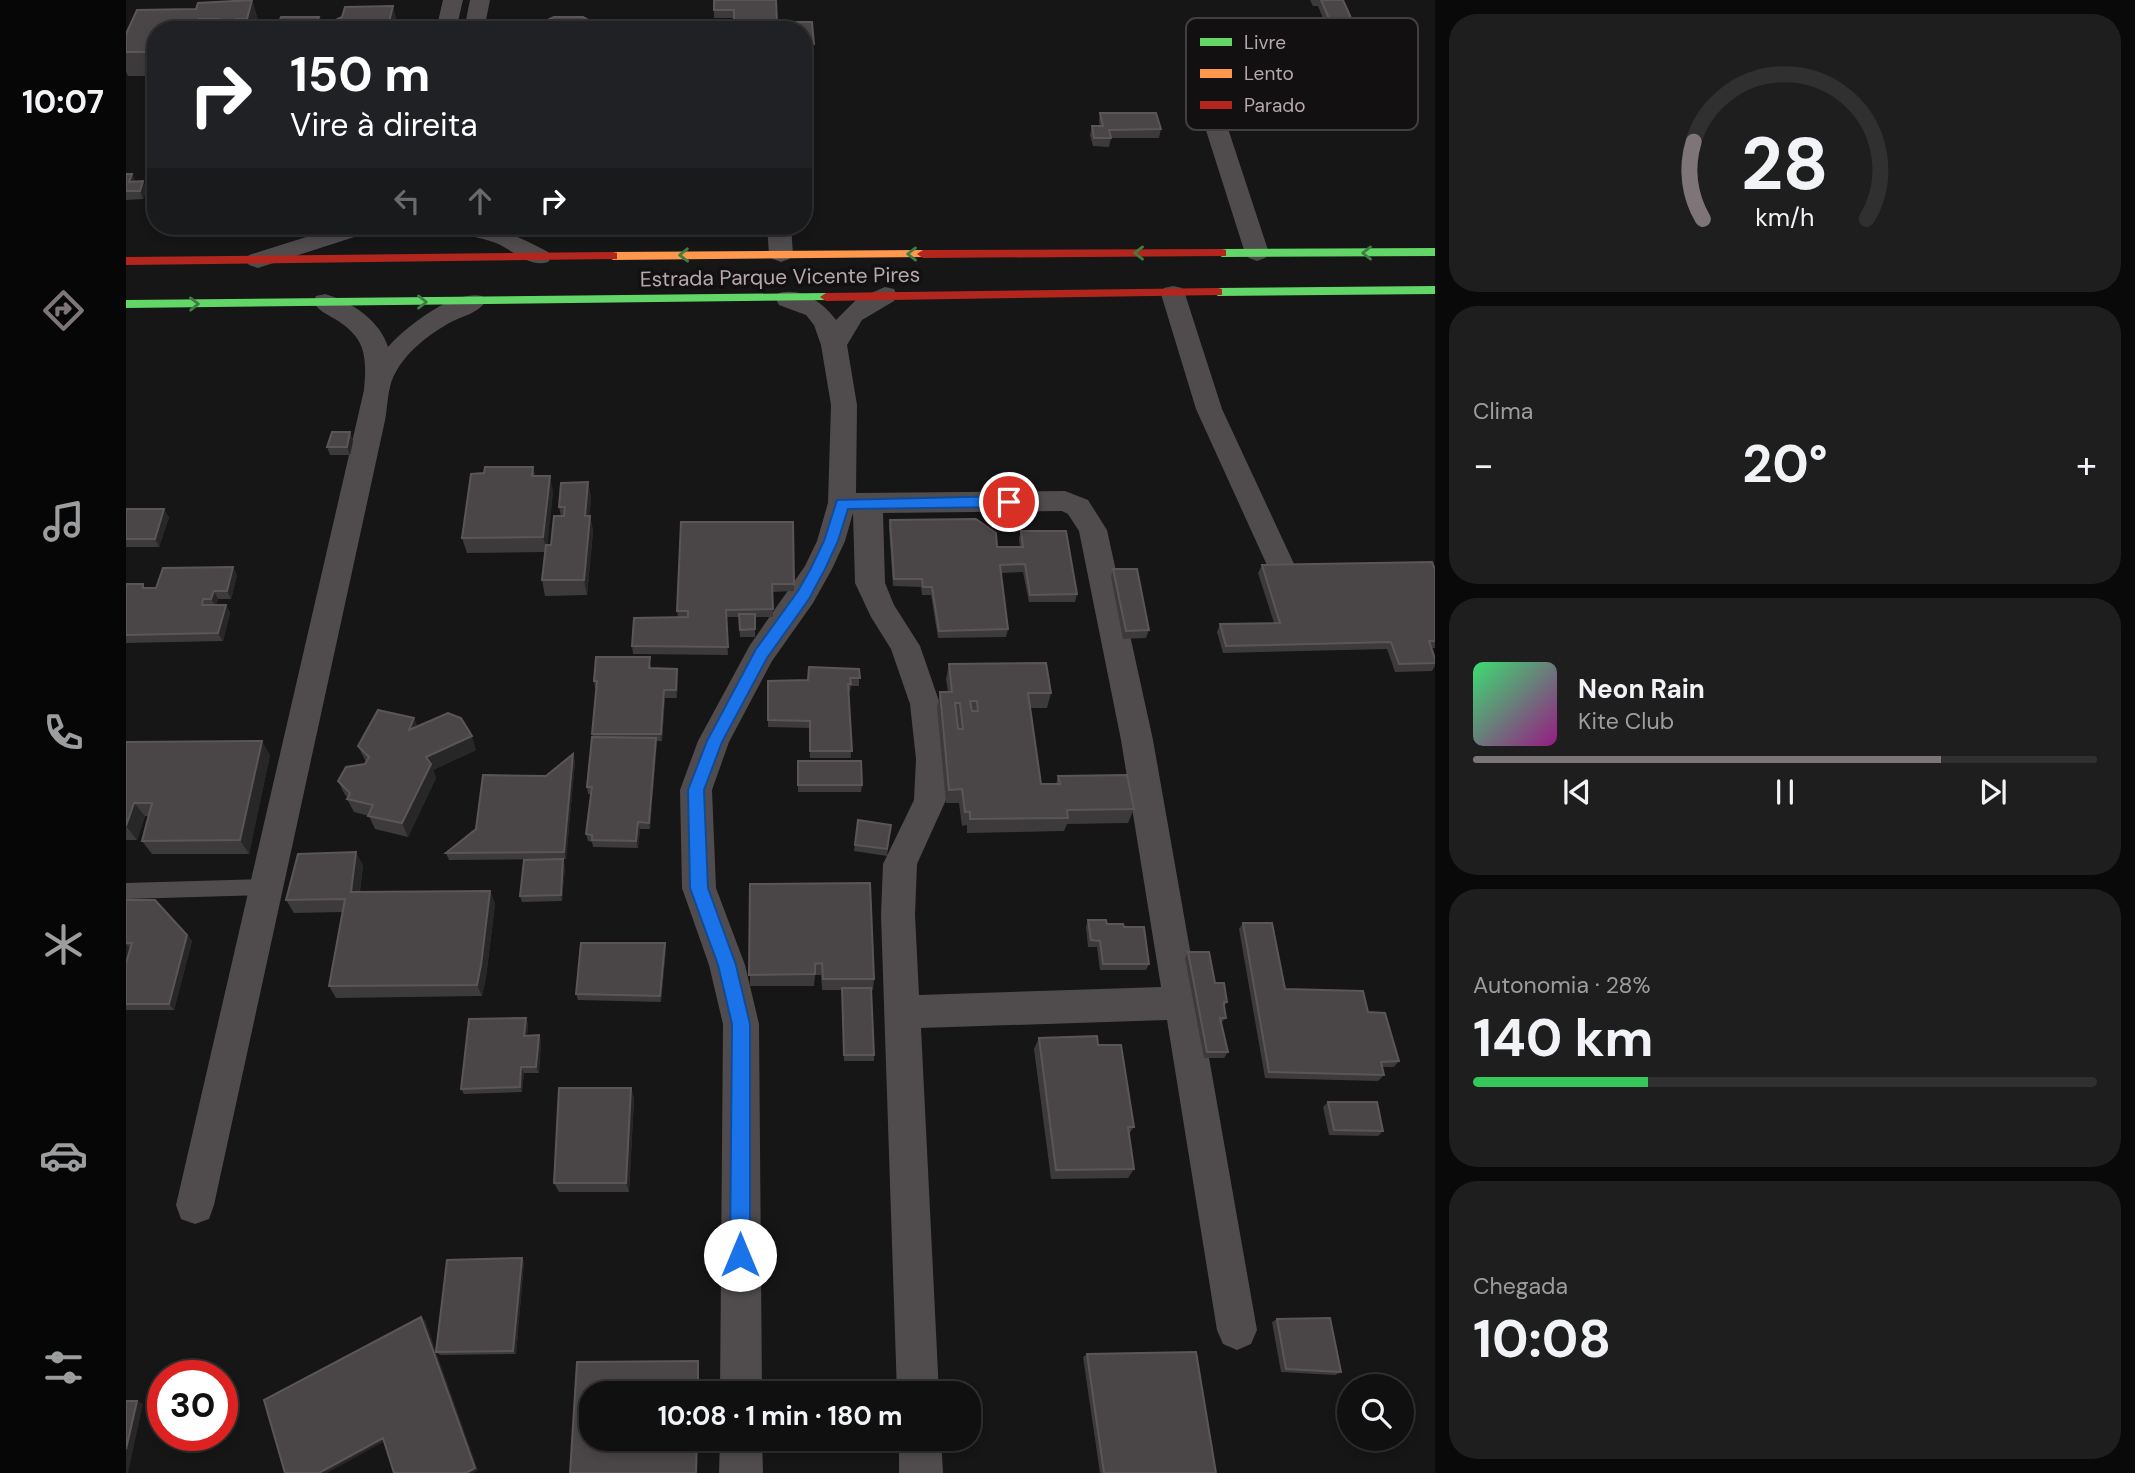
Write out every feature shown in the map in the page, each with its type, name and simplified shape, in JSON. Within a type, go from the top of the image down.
[{"type":"main road","points":[[1219,252],[1237,272],[1235,292]]},
{"type":"main road","points":[[1298,252],[1299,270],[1313,292]]},
{"type":"main road","name":"Estrada Parque Vicente Pires","points":[[126,261],[781,254],[1435,252]]},
{"type":"main road","name":"Estrada Parque Vicente Pires","points":[[126,304],[1435,290]]},
{"type":"street","points":[[448,21],[453,0]]},
{"type":"street","points":[[476,21],[480,0]]},
{"type":"street","points":[[1218,130],[1257,253]]},
{"type":"street","points":[[258,260],[337,235]]},
{"type":"street","points":[[493,235],[540,257]]},
{"type":"street","points":[[780,235],[781,254]]},
{"type":"street","points":[[1173,294],[1209,409],[1281,566]]},
{"type":"street","points":[[834,345],[849,316],[862,305],[885,295]]},
{"type":"street","points":[[788,299],[815,309],[826,323],[834,345],[870,583],[881,609],[905,646],[925,704],[932,759],[930,800],[901,864],[898,915],[917,1381]]},
{"type":"street","points":[[195,1205],[364,455],[377,385],[378,353],[375,343],[365,329],[325,302]]},
{"type":"street","points":[[377,385],[391,356],[411,336],[444,314],[473,302]]},
{"type":"street","points":[[856,503],[1065,501],[1085,514],[1093,530],[1137,740],[1237,1330]]},
{"type":"street","points":[[741,1381],[741,1024],[727,965],[699,888],[696,790],[715,741],[761,653],[803,595],[831,541],[856,503]]},
{"type":"street","points":[[900,1012],[1181,1003]]},
{"type":"street","points":[[741,1451],[741,1473]]},
{"type":"street","points":[[920,1451],[921,1473]]},
{"type":"lane","points":[[126,891],[267,887]]},
{"type":"building","points":[[252,0],[247,19],[147,21],[147,52],[126,52],[126,34],[137,10],[196,9],[198,3]]},
{"type":"building","points":[[714,0],[776,0],[777,21],[734,21],[734,10],[714,10]]},
{"type":"building","points":[[1321,0],[1343,0],[1351,18],[1329,18]]},
{"type":"building","points":[[393,6],[389,21],[333,21],[342,17],[345,7]]},
{"type":"building","points":[[281,17],[319,17],[318,21],[279,21]]},
{"type":"building","points":[[554,17],[583,17],[590,21],[545,21]]},
{"type":"building","points":[[1100,113],[1156,113],[1161,129],[1109,130],[1111,138],[1094,138],[1092,126],[1103,126]]},
{"type":"building","points":[[126,174],[132,174],[129,182],[143,181],[140,191],[126,191]]},
{"type":"building","points":[[332,432],[350,432],[347,447],[327,447]]},
{"type":"building","points":[[485,467],[533,467],[532,476],[550,476],[543,537],[462,538],[471,474],[484,473]]},
{"type":"building","points":[[588,482],[585,516],[590,516],[584,580],[542,580],[546,545],[551,545],[554,516],[564,516],[565,507],[559,507],[561,483]]},
{"type":"building","points":[[126,509],[164,509],[155,539],[126,539]]},
{"type":"building","points":[[976,519],[996,533],[997,547],[1023,547],[1021,531],[1066,531],[1077,594],[1030,595],[1025,564],[1000,565],[1008,629],[939,631],[932,587],[923,587],[922,579],[894,579],[890,520]]},
{"type":"building","points":[[681,522],[793,522],[794,584],[772,584],[773,609],[726,610],[728,647],[632,646],[634,618],[688,617],[688,611],[677,611]]},
{"type":"building","points":[[1432,562],[1435,570],[1435,641],[1429,641],[1435,663],[1399,664],[1391,642],[1226,646],[1220,624],[1280,623],[1262,565]]},
{"type":"building","points":[[233,567],[227,591],[214,591],[211,599],[203,599],[202,605],[226,605],[218,633],[126,635],[126,584],[143,584],[143,588],[156,588],[163,568]]},
{"type":"building","points":[[1113,569],[1137,569],[1149,630],[1126,631]]},
{"type":"building","points":[[739,614],[755,614],[755,629],[740,630]]},
{"type":"building","points":[[596,657],[650,657],[649,668],[677,669],[676,690],[664,690],[661,734],[592,734],[597,681],[594,681]]},
{"type":"building","points":[[1046,663],[1051,693],[1028,693],[1041,784],[1060,784],[1058,776],[1127,775],[1134,809],[1067,810],[1068,818],[970,819],[970,812],[965,812],[962,789],[949,790],[940,692],[952,692],[949,664]],"holes":[[[970,701],[977,701],[978,711],[972,711]],[[955,703],[960,703],[963,729],[958,729]]]},
{"type":"building","points":[[809,667],[859,669],[860,678],[850,678],[851,684],[848,684],[852,751],[810,751],[810,721],[768,720],[768,681],[808,680]]},
{"type":"building","points":[[378,710],[414,718],[409,730],[448,713],[461,718],[472,736],[426,757],[431,764],[402,823],[368,816],[373,805],[347,799],[350,793],[338,781],[346,767],[365,764],[369,757],[358,746]]},
{"type":"building","points":[[592,737],[656,738],[649,823],[638,822],[636,841],[592,840],[592,835],[586,834],[592,787],[587,787]]},
{"type":"building","points":[[262,741],[240,840],[142,841],[152,803],[134,803],[126,826],[126,742]]},
{"type":"building","points":[[573,754],[564,852],[446,853],[476,829],[483,775],[546,776]]},
{"type":"building","points":[[798,761],[861,761],[862,785],[798,785]]},
{"type":"building","points":[[858,820],[891,825],[887,849],[855,845]]},
{"type":"building","points":[[356,852],[351,892],[490,891],[477,985],[329,986],[345,899],[286,900],[298,854]]},
{"type":"building","points":[[563,859],[561,895],[520,896],[524,860]]},
{"type":"building","points":[[870,883],[874,979],[823,979],[822,963],[815,964],[815,974],[749,975],[750,884]]},
{"type":"building","points":[[126,900],[155,900],[187,935],[169,1004],[126,1004],[126,963],[132,943],[126,943]]},
{"type":"building","points":[[1088,920],[1106,920],[1107,924],[1123,924],[1124,927],[1144,927],[1149,964],[1103,964],[1100,941],[1091,940]]},
{"type":"building","points":[[1243,923],[1272,923],[1285,989],[1363,991],[1368,1012],[1385,1013],[1399,1061],[1381,1062],[1384,1075],[1269,1072]]},
{"type":"building","points":[[581,943],[665,943],[660,996],[576,994]]},
{"type":"building","points":[[1188,952],[1209,952],[1215,983],[1224,983],[1226,1018],[1220,1018],[1228,1052],[1207,1052]]},
{"type":"building","points":[[842,988],[871,988],[874,1055],[844,1055]]},
{"type":"building","points":[[526,1018],[524,1036],[539,1035],[536,1067],[521,1067],[520,1087],[461,1089],[469,1019]]},
{"type":"building","points":[[1097,1036],[1098,1045],[1121,1045],[1134,1127],[1128,1127],[1134,1169],[1056,1170],[1039,1038]]},
{"type":"building","points":[[559,1088],[631,1088],[626,1183],[554,1183]]},
{"type":"building","points":[[1328,1102],[1377,1102],[1383,1131],[1334,1130]]},
{"type":"building","points":[[522,1258],[513,1351],[436,1352],[447,1260]]},
{"type":"building","points":[[421,1317],[475,1468],[466,1473],[394,1473],[383,1438],[319,1473],[285,1473],[264,1400]]},
{"type":"building","points":[[1330,1318],[1341,1372],[1286,1369],[1277,1319]]},
{"type":"building","points":[[1196,1352],[1216,1473],[1104,1473],[1087,1354]]},
{"type":"building","points":[[698,1361],[698,1381],[579,1381],[579,1451],[697,1451],[696,1473],[570,1473],[577,1362]]},
{"type":"building","points":[[126,1401],[137,1401],[126,1449]]},
{"type":"traffic: fast","points":[[1222,253],[1435,252]]},
{"type":"traffic: fast","points":[[1218,292],[1435,290]]},
{"type":"traffic: fast","points":[[126,304],[826,297]]},
{"type":"traffic: slow","points":[[613,256],[923,254]]},
{"type":"traffic: jam","points":[[923,254],[1222,253]]},
{"type":"traffic: jam","points":[[126,261],[613,256]]},
{"type":"traffic: jam","points":[[826,297],[1218,292]]},
{"type":"route","points":[[740,1255],[741,1024],[727,965],[699,888],[696,790],[715,741],[761,653],[803,595],[818,569],[831,541],[842,503],[1009,502]]}]
